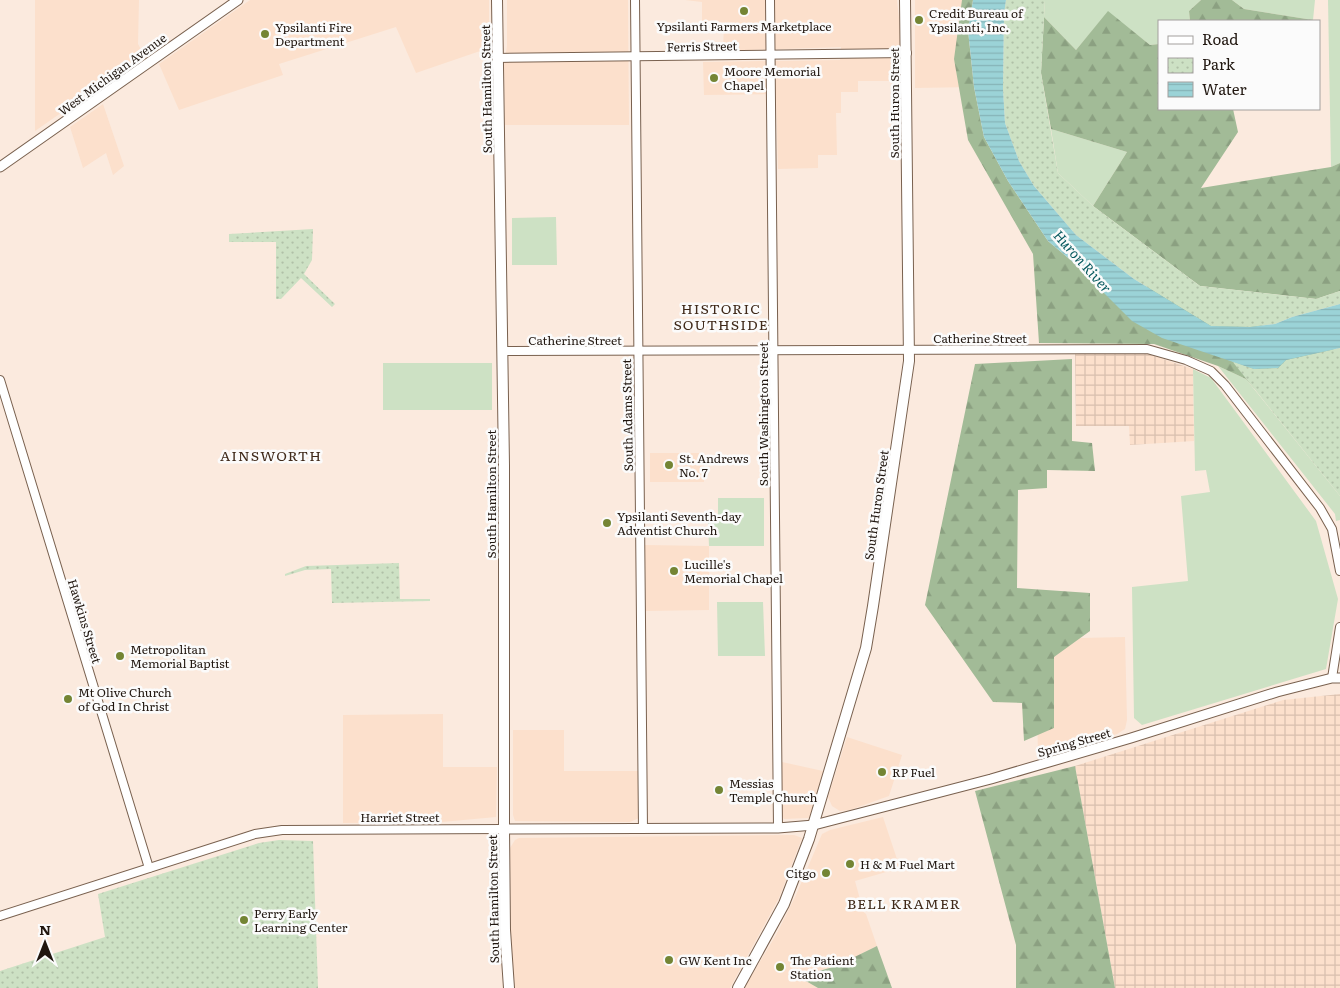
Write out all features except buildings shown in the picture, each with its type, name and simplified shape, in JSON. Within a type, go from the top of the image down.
[{"type":"main road","name":"West Michigan Avenue","points":[[0,167],[238,0]]},
{"type":"main road","name":"South Hamilton Street","points":[[497,0],[502,351],[505,930],[509,988]]},
{"type":"main road","name":"South Huron Street","points":[[738,988],[784,904],[814,825],[866,648],[883,548],[909,350],[905,0]]},
{"type":"main road","name":"Spring Street","points":[[814,825],[991,779],[1278,692],[1336,678]]},
{"type":"main road","name":"Harriet Street","points":[[504,829],[778,828],[814,825]]},
{"type":"street","name":"South Adams Street","points":[[635,0],[643,829]]},
{"type":"street","name":"South Washington Street","points":[[770,0],[778,828]]},
{"type":"street","name":"Ferris Street","points":[[497,58],[636,58],[906,53]]},
{"type":"street","name":"Catherine Street","points":[[502,351],[1147,349],[1186,360],[1212,371],[1225,385],[1320,508],[1332,529],[1340,571]]},
{"type":"street","name":"Hawkins Street","points":[[0,380],[149,868]]},
{"type":"street","points":[[1336,678],[1340,627]]},
{"type":"street","name":"Harriet Street","points":[[0,916],[255,834],[282,830],[504,829]]},
{"type":"shaded area","points":[[35,0],[139,0],[138,44],[144,55],[35,131]]},
{"type":"shaded area","points":[[250,0],[489,0],[489,40],[483,50],[416,73],[396,27],[279,64],[283,75],[179,110],[159,64]]},
{"type":"shaded area","points":[[507,0],[628,0],[629,125],[505,125],[504,65],[507,46]]},
{"type":"shaded area","points":[[685,0],[897,0],[901,36],[901,81],[858,81],[858,92],[841,92],[841,113],[836,113],[837,155],[818,155],[818,168],[778,169],[776,94],[704,95],[703,62],[840,60],[841,47],[723,51],[724,22],[702,22],[702,2]]},
{"type":"shaded area","points":[[915,0],[973,0],[968,30],[974,87],[915,88]]},
{"type":"shaded area","points":[[103,104],[124,166],[113,175],[106,153],[83,168],[70,127]]},
{"type":"shaded area","points":[[1075,353],[1145,353],[1193,369],[1194,441],[1130,445],[1129,426],[1076,426]]},
{"type":"shaded area","points":[[650,453],[704,453],[704,482],[650,482]]},
{"type":"shaded area","points":[[645,545],[709,546],[709,610],[646,611]]},
{"type":"shaded area","points":[[1125,637],[1127,720],[1125,729],[1117,734],[1038,756],[1036,639]]},
{"type":"shaded area","points":[[1340,694],[1340,988],[1115,988],[1075,766],[1283,700]]},
{"type":"shaded area","points":[[443,714],[443,767],[497,767],[496,817],[442,822],[343,823],[343,715]]},
{"type":"shaded area","points":[[513,730],[564,730],[564,771],[639,771],[639,818],[630,822],[515,821],[513,815]]},
{"type":"shaded area","points":[[847,737],[902,755],[889,796],[850,810],[840,811],[832,806],[828,797]]},
{"type":"shaded area","points":[[782,762],[823,771],[811,817],[784,819],[782,815]]},
{"type":"shaded area","points":[[883,817],[900,868],[855,881],[861,903],[860,909],[866,914],[877,946],[836,966],[799,977],[818,988],[744,988],[776,935],[796,895],[822,834],[830,830]]},
{"type":"shaded area","points":[[794,835],[802,838],[779,898],[730,988],[515,988],[511,942],[510,848],[515,840],[519,838]]},
{"type":"green space","points":[[962,0],[973,0],[968,30],[974,87],[984,137],[1008,181],[1048,241],[1073,262],[1335,350],[1340,348],[1254,388],[1246,379],[1218,366],[1154,344],[1039,343],[1033,254],[968,140],[954,59]]},
{"type":"green space","points":[[1006,0],[1045,0],[1041,73],[1058,173],[1093,206],[1200,286],[1316,299],[1340,291],[1340,304],[1292,317],[1275,324],[1250,327],[1211,326],[1134,279],[1076,235],[1034,186],[1019,161],[1005,123],[1003,89],[1004,14]]},
{"type":"green space","points":[[1045,0],[1201,0],[1189,11],[1190,20],[1158,20],[1158,44],[1150,45],[1108,12],[1076,50],[1044,17]]},
{"type":"green space","points":[[1201,0],[1232,0],[1244,9],[1313,20],[1190,20],[1189,11]]},
{"type":"green space","points":[[1232,0],[1315,0],[1313,20],[1244,9]]},
{"type":"green space","points":[[1328,0],[1340,0],[1340,163],[1331,167]]},
{"type":"green space","points":[[1108,11],[1150,45],[1158,44],[1158,110],[1233,110],[1238,132],[1201,188],[1331,167],[1340,163],[1340,291],[1316,299],[1200,286],[1093,206],[1127,152],[1051,129],[1041,73],[1044,17],[1076,50]]},
{"type":"green space","points":[[1051,129],[1127,152],[1093,206],[1058,173]]},
{"type":"green space","points":[[556,217],[557,265],[512,265],[512,218]]},
{"type":"green space","points":[[313,229],[312,260],[304,274],[335,304],[332,307],[301,278],[281,299],[276,299],[276,242],[229,242],[229,234]]},
{"type":"green space","points":[[1340,348],[1340,496],[1232,361],[1254,369],[1278,368],[1286,360]]},
{"type":"green space","points":[[1072,359],[1072,441],[1092,443],[1095,471],[1047,470],[1047,488],[1018,490],[1017,588],[1090,593],[1090,631],[1054,657],[1054,728],[1024,741],[1022,703],[993,702],[925,605],[975,364]]},
{"type":"green space","points":[[383,363],[492,363],[492,410],[383,410]]},
{"type":"green space","points":[[1218,366],[1246,379],[1340,496],[1340,520],[1336,521],[1335,514]]},
{"type":"green space","points":[[1193,369],[1211,378],[1316,521],[1338,599],[1326,669],[1142,725],[1134,718],[1132,587],[1188,581],[1181,496],[1210,492],[1206,470],[1195,471]]},
{"type":"green space","points":[[718,498],[764,498],[764,546],[709,546],[708,522],[718,521]]},
{"type":"green space","points":[[399,563],[400,599],[430,599],[430,601],[332,603],[331,569],[305,570],[285,576],[285,574],[306,566]]},
{"type":"green space","points":[[717,602],[763,602],[765,656],[718,656]]},
{"type":"green space","points":[[1075,766],[1115,988],[1016,988],[1016,945],[975,791]]},
{"type":"green space","points":[[279,840],[313,841],[318,988],[0,988],[0,971],[105,937],[98,894],[259,843]]},
{"type":"green space","points":[[877,946],[892,988],[818,988],[799,977],[836,966]]},
{"type":"water","name":"Huron River","points":[[973,0],[1006,0],[1004,14],[1003,89],[1005,123],[1019,161],[1034,186],[1076,235],[1134,279],[1211,326],[1250,327],[1275,324],[1292,317],[1340,304],[1340,348],[1286,360],[1278,368],[1254,369],[1162,338],[1132,321],[1073,262],[1048,241],[1008,181],[984,137],[974,87],[968,30]]},
{"type":"place","name":"Ypsilanti Farmers Marketplace","points":[[744,11]]},
{"type":"place","name":"Credit Bureau of Ypsilanti, Inc.","points":[[919,20]]},
{"type":"place","name":"Ypsilanti Fire Department","points":[[265,34]]},
{"type":"place","name":"Moore Memorial Chapel","points":[[714,78]]},
{"type":"place","name":"St. Andrews No. 7","points":[[669,465]]},
{"type":"place","name":"Ypsilanti Seventh-day Adventist Church","points":[[607,523]]},
{"type":"place","name":"Lucille's Memorial Chapel","points":[[674,571]]},
{"type":"place","name":"Metropolitan Memorial Baptist","points":[[120,656]]},
{"type":"place","name":"Mt Olive Church of God In Christ","points":[[68,699]]},
{"type":"place","name":"RP Fuel","points":[[882,772]]},
{"type":"place","name":"Messias Temple Church","points":[[719,790]]},
{"type":"place","name":"H & M Fuel Mart","points":[[850,864]]},
{"type":"place","name":"Citgo","points":[[826,873]]},
{"type":"place","name":"Perry Early Learning Center","points":[[244,920]]},
{"type":"place","name":"GW Kent Inc","points":[[669,960]]},
{"type":"place","name":"The Patient Station","points":[[780,967]]},
{"type":"district","name":"HISTORIC SOUTHSIDE","points":[[721,316]]},
{"type":"district","name":"AINSWORTH","points":[[271,455]]},
{"type":"district","name":"BELL KRAMER","points":[[904,903]]}]
